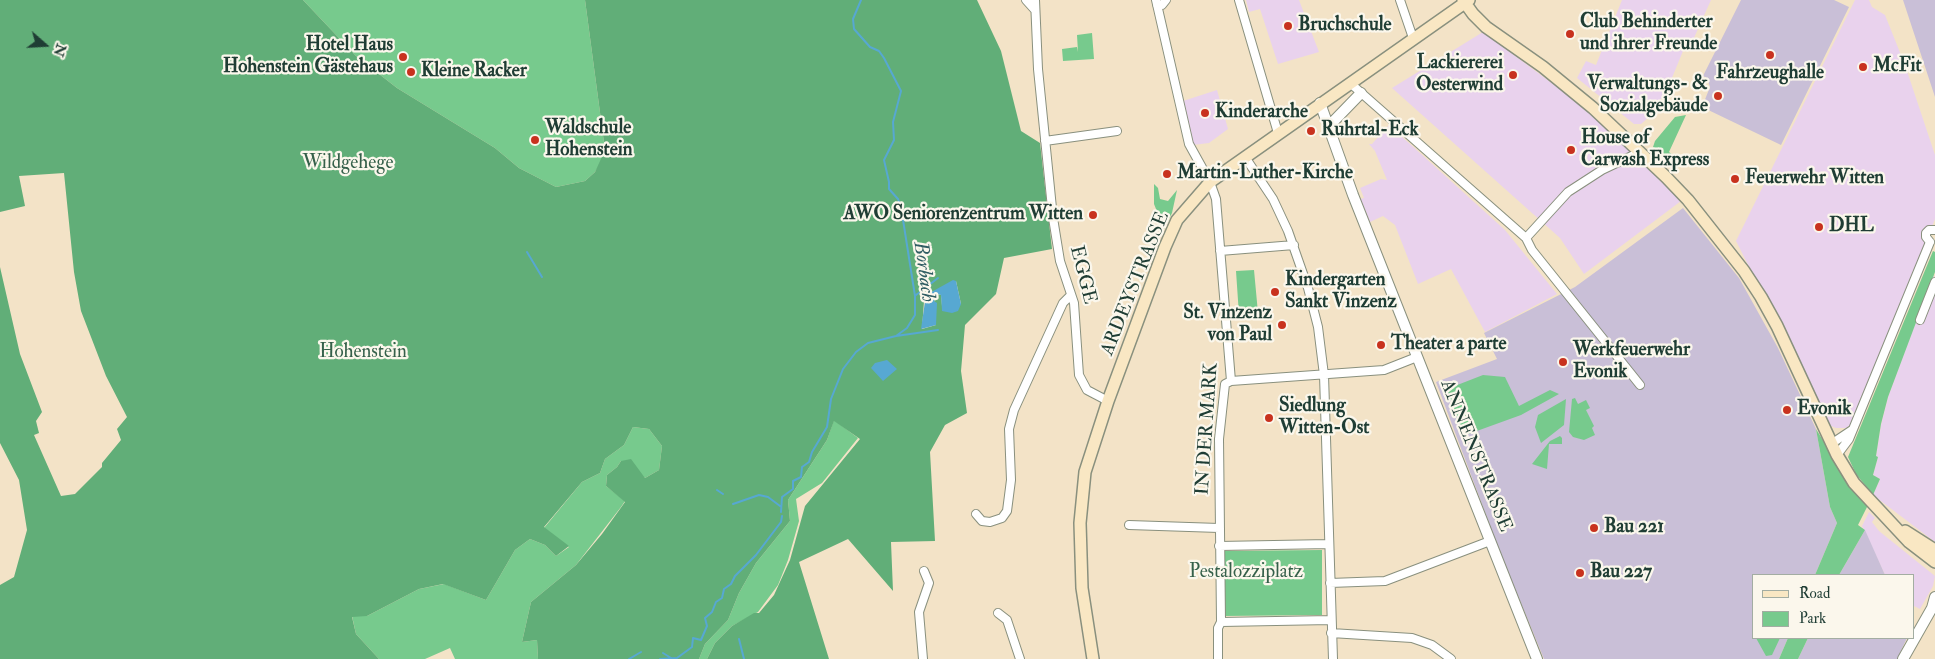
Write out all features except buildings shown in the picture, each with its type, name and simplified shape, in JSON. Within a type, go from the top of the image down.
[{"type":"main road","name":"ARDEYSTRASSE","points":[[1093,659],[1082,588],[1080,523],[1085,472],[1108,401],[1170,234],[1185,209],[1210,182],[1466,1]]},
{"type":"main road","points":[[1466,1],[1486,27],[1543,67],[1593,108],[1688,200],[1744,271],[1777,326],[1837,455],[1859,491],[1897,527],[1909,542],[1935,562]]},
{"type":"main road","points":[[1897,527],[1935,550]]},
{"type":"street","points":[[1026,0],[1035,10]]},
{"type":"street","name":"EGGE","points":[[1035,0],[1045,141],[1060,261],[1075,312],[1081,381],[1092,394],[1108,401]]},
{"type":"street","points":[[1156,3],[1162,5],[1166,0]]},
{"type":"street","points":[[1239,0],[1278,133]]},
{"type":"street","points":[[1400,0],[1413,38]]},
{"type":"street","name":"IN DER MARK","points":[[1156,3],[1189,144],[1194,157],[1210,182],[1216,199],[1231,381],[1225,384],[1219,439],[1221,622],[1218,628],[1217,640],[1218,659]]},
{"type":"street","points":[[1350,82],[1526,238],[1532,250],[1640,385]]},
{"type":"street","points":[[1329,126],[1361,93]]},
{"type":"street","name":"ANNENSTRASSE","points":[[1320,104],[1350,188],[1536,659]]},
{"type":"street","points":[[1045,141],[1117,132]]},
{"type":"street","points":[[1526,238],[1568,192],[1613,165],[1635,148]]},
{"type":"street","points":[[1245,157],[1273,199],[1294,245],[1318,327],[1324,375],[1333,659]]},
{"type":"street","points":[[1837,455],[1852,430],[1933,242],[1926,237],[1926,233],[1931,229],[1935,230]]},
{"type":"street","points":[[1220,251],[1294,245]]},
{"type":"street","points":[[1920,320],[1935,282]]},
{"type":"street","points":[[976,514],[982,520],[990,522],[1002,518],[1007,512],[1010,480],[1008,438],[1014,410],[1063,303],[1071,295]]},
{"type":"street","points":[[1231,381],[1384,370],[1417,357]]},
{"type":"street","points":[[1832,444],[1852,430]]},
{"type":"street","points":[[1130,525],[1219,528]]},
{"type":"street","points":[[1330,582],[1385,581],[1490,541]]},
{"type":"street","points":[[1219,546],[1329,544]]},
{"type":"street","points":[[923,659],[919,612],[928,583],[924,571]]},
{"type":"street","points":[[1904,659],[1934,608],[1935,597]]},
{"type":"street","points":[[998,613],[1006,620],[1020,659]]},
{"type":"street","points":[[1221,622],[1331,620]]},
{"type":"street","points":[[1331,633],[1412,638],[1432,645],[1451,659]]},
{"type":"shaded area","name":"Bruchschule","points":[[1246,0],[1299,0],[1319,52],[1278,64],[1260,9],[1249,12]]},
{"type":"shaded area","points":[[1622,0],[1711,0],[1689,49],[1683,51],[1667,90],[1649,117],[1641,124],[1634,124],[1577,78],[1586,61],[1596,65]]},
{"type":"shaded area","points":[[1741,0],[1834,0],[1849,7],[1781,145],[1702,107],[1710,87],[1707,78],[1703,76]]},
{"type":"shaded area","points":[[1855,0],[1869,0],[1872,7],[1885,15],[1905,65],[1935,155],[1935,219],[1854,422],[1846,428],[1836,428],[1829,425],[1736,241]]},
{"type":"shaded area","points":[[1903,0],[1935,0],[1935,97]]},
{"type":"shaded area","points":[[1483,32],[1588,110],[1681,201],[1584,274],[1560,238],[1392,88]]},
{"type":"shaded area","name":"Kinderarche","points":[[1217,90],[1228,129],[1209,143],[1193,145],[1183,101]]},
{"type":"shaded area","points":[[1389,125],[1505,230],[1557,294],[1485,332],[1451,269],[1418,284],[1395,225],[1383,216],[1370,222],[1360,199],[1364,198],[1360,188],[1381,179],[1387,180],[1375,151],[1369,144],[1372,144]]},
{"type":"shaded area","points":[[1683,208],[1739,278],[1778,348],[1816,429],[1830,507],[1837,523],[1815,574],[1752,574],[1752,639],[1788,639],[1779,659],[1544,659],[1500,552],[1436,382],[1497,359],[1484,333],[1575,287]]},
{"type":"shaded area","points":[[1933,276],[1935,277],[1935,542],[1873,495],[1880,479],[1873,475],[1878,457],[1876,456],[1881,425],[1888,397]]},
{"type":"shaded area","points":[[1869,512],[1875,518],[1872,522],[1879,531],[1935,576],[1933,586],[1920,609],[1915,606],[1915,574],[1885,574],[1862,526]]},
{"type":"shaded area","points":[[1865,530],[1885,574],[1840,574]]},
{"type":"shaded area","points":[[1808,639],[1907,639],[1897,659],[1798,659]]},
{"type":"green space","name":"Hohenstein","points":[[0,0],[303,0],[356,56],[397,88],[495,148],[519,168],[556,187],[585,181],[595,172],[605,150],[585,0],[977,0],[1001,51],[1021,131],[1040,143],[1052,249],[1004,258],[996,294],[965,325],[961,371],[967,413],[945,425],[930,452],[935,541],[891,542],[893,591],[848,539],[799,562],[829,659],[707,659],[715,643],[732,626],[754,613],[759,613],[774,595],[790,560],[805,506],[860,439],[834,421],[827,440],[788,500],[790,521],[756,563],[739,593],[728,620],[705,644],[699,659],[538,659],[537,640],[522,642],[531,602],[576,565],[625,502],[606,486],[607,475],[621,461],[631,459],[645,478],[659,470],[662,446],[649,429],[633,427],[624,445],[605,459],[600,473],[582,482],[544,527],[569,546],[556,556],[545,545],[530,539],[515,550],[486,600],[443,584],[419,589],[367,616],[352,617],[356,634],[379,659],[0,659],[0,585],[14,577],[27,530],[19,480],[0,443],[0,267],[20,354],[42,412],[36,421],[39,433],[34,435],[61,496],[75,494],[102,467],[102,463],[121,440],[117,429],[127,417],[106,376],[81,311],[74,272],[64,173],[19,176],[25,206],[0,212]],"holes":[[[956,281],[961,304],[942,306],[941,295],[937,294],[934,302],[936,325],[922,329],[924,301]]]},
{"type":"green space","points":[[303,0],[585,0],[605,150],[601,162],[595,172],[585,181],[556,187],[519,168],[495,148],[397,88],[356,56]]},
{"type":"green space","points":[[1092,33],[1094,59],[1063,61],[1062,49],[1077,47],[1078,52],[1077,35]]},
{"type":"green space","points":[[1686,115],[1669,152],[1673,155],[1674,160],[1671,163],[1653,147],[1655,141],[1675,117]]},
{"type":"green space","points":[[1154,184],[1158,188],[1160,199],[1168,201],[1177,190],[1172,213],[1164,229],[1154,204]]},
{"type":"green space","points":[[1933,251],[1935,252],[1935,272],[1888,397],[1881,424],[1876,456],[1878,457],[1873,475],[1880,479],[1873,495],[1856,474],[1848,457]]},
{"type":"green space","points":[[1254,270],[1258,313],[1239,315],[1236,271]]},
{"type":"green space","points":[[1483,375],[1505,377],[1519,406],[1550,390],[1559,394],[1521,415],[1463,436],[1447,389]]},
{"type":"green space","points":[[1575,398],[1578,404],[1586,400],[1590,408],[1586,410],[1594,426],[1592,428],[1595,435],[1584,440],[1573,437],[1569,432],[1572,399]]},
{"type":"green space","points":[[1566,399],[1564,425],[1541,443],[1535,427],[1538,415]]},
{"type":"green space","points":[[834,420],[858,438],[822,483],[796,499],[799,521],[788,560],[778,585],[758,612],[732,626],[715,643],[707,659],[699,659],[705,644],[728,620],[739,593],[756,563],[790,521],[788,500],[827,440]]},
{"type":"green space","points":[[633,427],[649,429],[662,446],[659,470],[645,478],[621,461],[607,475],[606,486],[625,501],[576,565],[531,602],[522,642],[537,640],[538,659],[455,659],[450,648],[425,659],[379,659],[356,634],[352,616],[367,616],[419,589],[444,584],[486,600],[515,550],[530,539],[545,545],[556,556],[569,547],[544,528],[582,482],[600,473],[605,459],[624,445]]},
{"type":"green space","points":[[1816,429],[1854,491],[1868,505],[1858,525],[1865,530],[1840,574],[1815,574],[1837,523],[1830,507]]},
{"type":"green space","points":[[1560,436],[1562,444],[1549,444],[1547,469],[1532,464],[1550,441]]},
{"type":"green space","name":"Pestalozziplatz","points":[[1322,550],[1322,615],[1224,616],[1224,551]]},
{"type":"green space","points":[[1757,639],[1780,639],[1772,655],[1766,656]]},
{"type":"green space","points":[[1788,639],[1808,639],[1798,659],[1779,659]]},
{"type":"water","points":[[953,280],[956,281],[961,304],[958,311],[952,313],[942,311],[941,295],[937,294],[934,301],[937,303],[936,325],[921,329],[926,295]]},
{"type":"water","points":[[887,360],[897,369],[883,381],[871,368],[875,363]]},
{"type":"waterway","name":"Borbach","points":[[781,512],[782,497],[793,489],[793,481],[801,477],[802,467],[809,462],[812,452],[827,427],[831,399],[843,369],[856,352],[868,343],[896,336],[907,328],[915,315],[915,296],[901,207],[898,199],[889,189],[884,160],[894,140],[893,122],[901,91],[879,51],[870,47],[854,29],[853,19],[861,0]]},
{"type":"waterway","points":[[527,252],[542,277]]},
{"type":"waterway","points":[[916,295],[938,278]]},
{"type":"waterway","points":[[896,336],[938,330]]},
{"type":"waterway","points":[[717,490],[723,494]]},
{"type":"waterway","points":[[733,504],[759,495],[768,497],[780,506]]},
{"type":"waterway","name":"Borbach","points":[[660,659],[677,658],[692,647],[693,638],[701,640],[707,626],[705,618],[712,612],[716,602],[722,598],[724,589],[731,584],[735,576],[756,555],[781,522],[782,516]]},
{"type":"waterway","points":[[739,639],[744,659]]},
{"type":"waterway","points":[[629,659],[641,652]]},
{"type":"waterway","name":"Borbach","points":[[663,653],[671,658]]},
{"type":"place","name":"Bruchschule","points":[[1288,26]]},
{"type":"place","name":"Club Behinderter und ihrer Freunde","points":[[1570,34]]},
{"type":"place","name":"Fahrzeughalle","points":[[1770,55]]},
{"type":"place","name":"Hotel Haus Hohenstein Gästehaus","points":[[403,57]]},
{"type":"place","name":"McFit","points":[[1863,67]]},
{"type":"place","name":"Kleine Racker","points":[[411,72]]},
{"type":"place","name":"Lackiererei Oesterwind","points":[[1513,75]]},
{"type":"place","name":"Verwaltungs- & Sozialgebäude","points":[[1718,96]]},
{"type":"place","name":"Kinderarche","points":[[1205,113]]},
{"type":"place","name":"Ruhrtal-Eck","points":[[1311,131]]},
{"type":"place","name":"Waldschule Hohenstein","points":[[535,140]]},
{"type":"place","name":"House of Carwash Express","points":[[1571,150]]},
{"type":"place","name":"Martin-Luther-Kirche","points":[[1167,174]]},
{"type":"place","name":"Feuerwehr Witten","points":[[1735,179]]},
{"type":"place","name":"AWO Seniorenzentrum Witten","points":[[1093,215]]},
{"type":"place","name":"DHL","points":[[1819,227]]},
{"type":"place","name":"Kindergarten Sankt Vinzenz","points":[[1275,292]]},
{"type":"place","name":"St. Vinzenz von Paul","points":[[1282,325]]},
{"type":"place","name":"Theater a parte","points":[[1381,345]]},
{"type":"place","name":"Werkfeuerwehr Evonik","points":[[1563,362]]},
{"type":"place","name":"Evonik","points":[[1787,410]]},
{"type":"place","name":"Siedlung Witten-Ost","points":[[1269,418]]},
{"type":"place","name":"Bau 221","points":[[1594,528]]},
{"type":"place","name":"Bau 227","points":[[1580,573]]},
{"type":"park label","name":"Wildgehege","points":[[348,164]]}]
